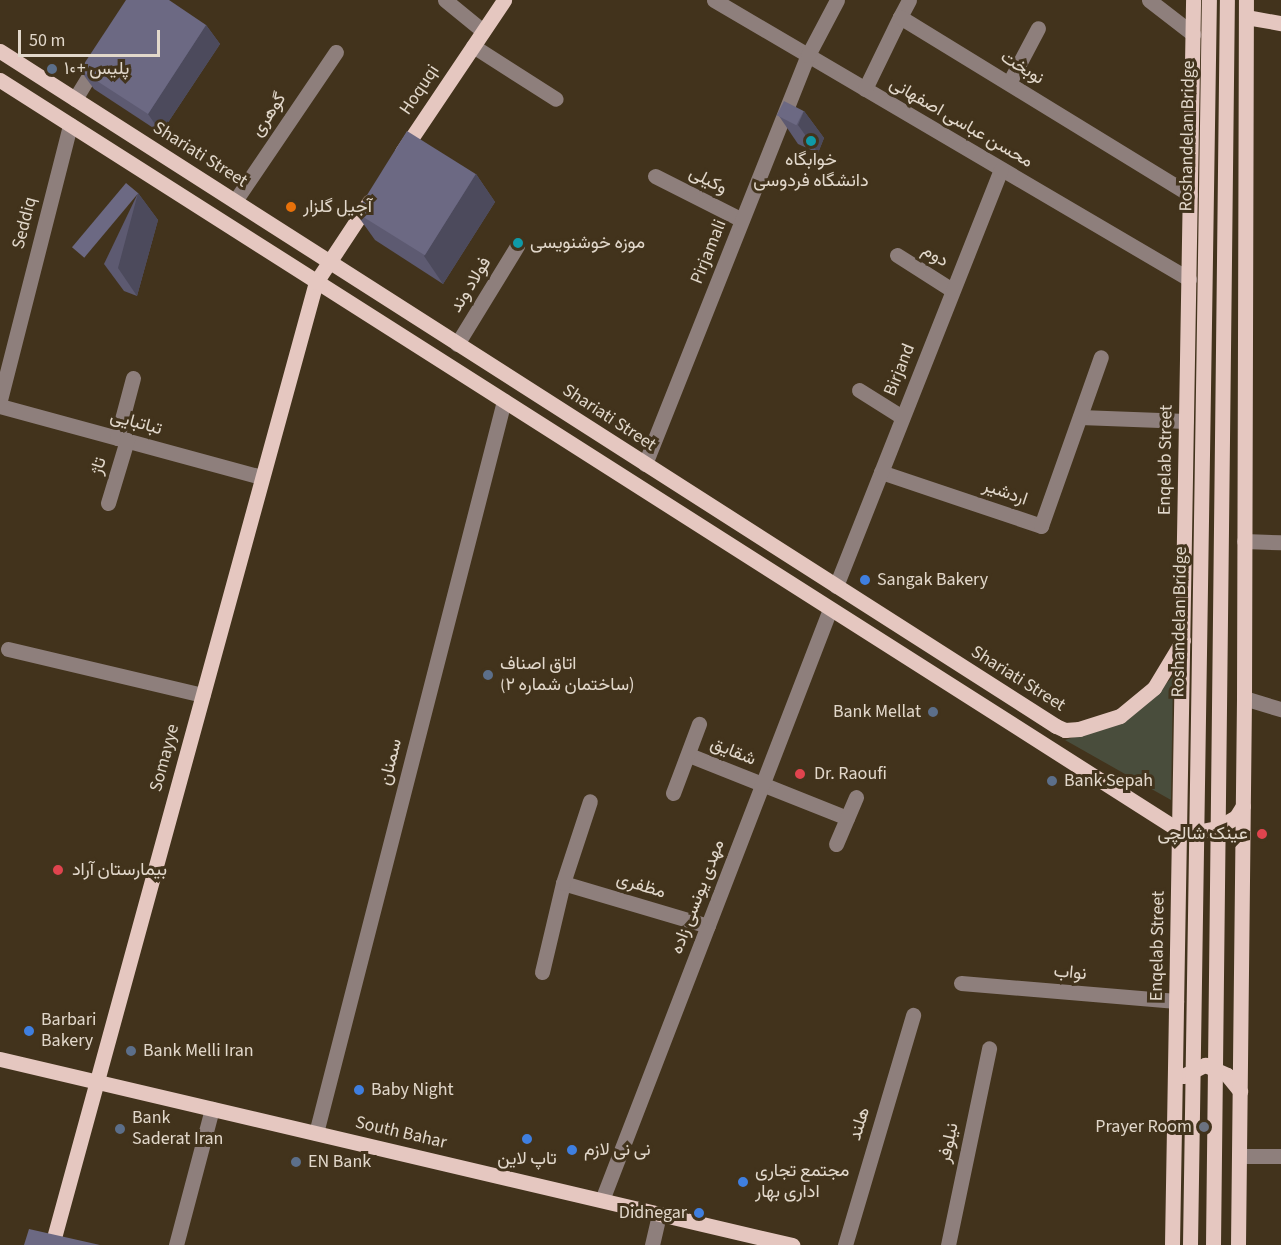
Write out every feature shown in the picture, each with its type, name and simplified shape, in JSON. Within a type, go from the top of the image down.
[{"type":"main road","name":"Hoquqi","points":[[394,163],[504,0]]},
{"type":"main road","name":"Enqelab Street","points":[[1172,1245],[1193,0]]},
{"type":"main road","name":"Roshandelan Bridge","points":[[1190,1245],[1209,0]]},
{"type":"main road","name":"Roshandelan Bridge","points":[[1213,1245],[1227,0]]},
{"type":"main road","points":[[1238,1245],[1244,698],[1246,0]]},
{"type":"main road","points":[[1246,17],[1281,23]]},
{"type":"main road","name":"Shariati Street","points":[[0,51],[1065,730],[1108,722],[1128,710],[1154,688],[1183,640]]},
{"type":"main road","points":[[0,80],[1180,831],[1191,833],[1217,828],[1236,817],[1243,806]]},
{"type":"main road","points":[[1191,119],[1200,109],[1236,112],[1244,121]]},
{"type":"main road","points":[[329,261],[375,193]]},
{"type":"main road","name":"Somayye","points":[[52,1245],[316,282],[329,261]]},
{"type":"main road","name":"South Bahar","points":[[0,1059],[792,1245]]},
{"type":"main road","points":[[1175,1083],[1205,1065],[1227,1075],[1240,1091]]},
{"type":"street","points":[[445,0],[483,31]]},
{"type":"street","name":"محسن عباسی اصفهانی","points":[[714,0],[1189,279]]},
{"type":"street","name":"Pirjamali","points":[[645,464],[808,55],[837,0]]},
{"type":"street","points":[[865,89],[909,0]]},
{"type":"street","points":[[1149,0],[1193,34]]},
{"type":"street","name":"نوبخت","points":[[900,17],[1190,195]]},
{"type":"street","points":[[1009,83],[1038,28]]},
{"type":"street","points":[[473,46],[556,99]]},
{"type":"street","points":[[75,99],[105,50]]},
{"type":"street","name":"گوهری","points":[[235,201],[336,52]]},
{"type":"street","name":"Seddiq","points":[[0,400],[70,125]]},
{"type":"street","name":"Birjand","points":[[836,586],[1001,169]]},
{"type":"street","name":"وکیلی","points":[[655,176],[742,220]]},
{"type":"street","name":"فولاد وند","points":[[457,344],[517,246]]},
{"type":"street","name":"دوم","points":[[897,255],[952,290]]},
{"type":"street","name":"اردشیر","points":[[881,472],[1041,526],[1101,357]]},
{"type":"street","name":"تاژ","points":[[108,503],[133,378]]},
{"type":"street","points":[[859,390],[902,417]]},
{"type":"street","name":"سمنان","points":[[316,1133],[504,401]]},
{"type":"street","name":"تباتبایی","points":[[0,406],[262,477]]},
{"type":"street","points":[[1080,417],[1186,421]]},
{"type":"street","points":[[1244,541],[1281,542]]},
{"type":"street","name":"مهدی یونسی زاده","points":[[602,1200],[830,609]]},
{"type":"street","points":[[8,649],[203,695]]},
{"type":"street","points":[[1244,698],[1281,709]]},
{"type":"street","points":[[673,793],[699,724]]},
{"type":"street","name":"شقایق","points":[[689,755],[847,818]]},
{"type":"street","points":[[836,844],[856,797]]},
{"type":"street","points":[[542,972],[563,884],[590,801]]},
{"type":"street","name":"مظفری","points":[[563,884],[708,926]]},
{"type":"street","name":"نواب","points":[[961,983],[1176,1001]]},
{"type":"street","name":"هلند","points":[[845,1245],[913,1015]]},
{"type":"street","name":"نیلوفر","points":[[948,1245],[989,1048]]},
{"type":"street","points":[[176,1245],[212,1109]]},
{"type":"street","points":[[1239,1156],[1281,1156]]},
{"type":"street","points":[[652,1245],[659,1214]]},
{"type":"green space","points":[[1173,677],[1171,800],[1065,740],[1126,720]]},
{"type":"building","points":[[126,0],[169,0],[206,25],[148,114],[80,70]]},
{"type":"building","points":[[784,101],[804,111],[796,125],[777,115]]},
{"type":"building","points":[[407,131],[476,174],[425,255],[356,212]]},
{"type":"building","points":[[126,183],[138,193],[84,258],[72,247]]},
{"type":"building","points":[[29,1229],[100,1245],[24,1245]]},
{"type":"place","name":"پلیس +۱۰","points":[[52,69]]},
{"type":"place","name":"خوابگاه دانشگاه فردوسی","points":[[811,141]]},
{"type":"place","name":"آجیل گلزار","points":[[291,207]]},
{"type":"place","name":"موزه خوشنویسی","points":[[518,243]]},
{"type":"place","name":"Sangak Bakery","points":[[865,580]]},
{"type":"place","name":"اتاق اصناف (ساختمان شماره ۲)","points":[[488,675]]},
{"type":"place","name":"Bank Mellat","points":[[933,712]]},
{"type":"place","name":"Dr. Raoufi","points":[[800,774]]},
{"type":"place","name":"Bank Sepah","points":[[1052,781]]},
{"type":"place","name":"عينک شالچی","points":[[1262,834]]},
{"type":"place","name":"بیمارستان آراد","points":[[58,870]]},
{"type":"place","name":"Barbari Bakery","points":[[29,1031]]},
{"type":"place","name":"Bank Melli Iran","points":[[131,1051]]},
{"type":"place","name":"Baby Night","points":[[359,1090]]},
{"type":"place","name":"Prayer Room","points":[[1204,1127]]},
{"type":"place","name":"Bank Saderat Iran","points":[[120,1129]]},
{"type":"place","name":"تاپ لاین","points":[[527,1139]]},
{"type":"place","name":"نی نی لازم","points":[[572,1150]]},
{"type":"place","name":"EN Bank","points":[[296,1162]]},
{"type":"place","name":"مجتمع تجاری اداری بهار","points":[[743,1182]]},
{"type":"place","name":"Didnegar","points":[[699,1213]]}]
